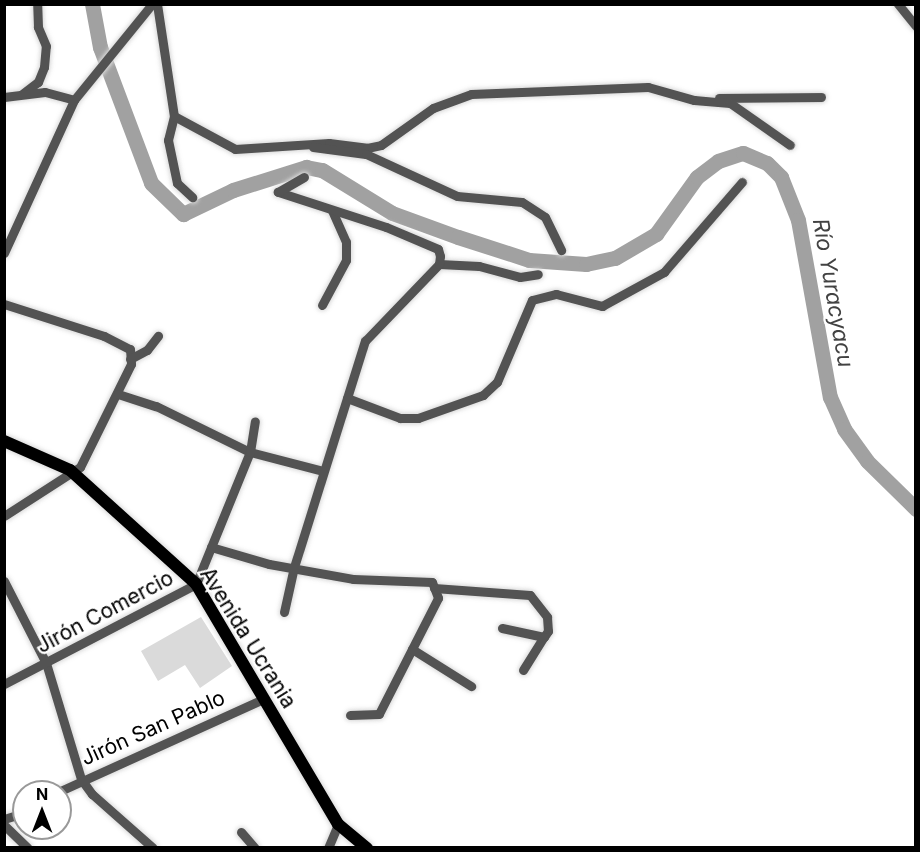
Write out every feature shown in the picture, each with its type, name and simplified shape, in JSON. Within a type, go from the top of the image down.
[{"type":"main road","name":"Avenida Ucrania","points":[[4,441],[70,470],[196,584],[338,824],[367,848]]},
{"type":"street","points":[[22,94],[38,82],[44,67],[46,46],[38,27],[37,4]]},
{"type":"street","points":[[4,252],[74,100],[122,44],[152,4]]},
{"type":"street","points":[[157,4],[174,116],[168,140],[177,183],[192,197]]},
{"type":"street","points":[[898,4],[915,26]]},
{"type":"street","points":[[174,116],[236,149],[309,143],[381,145],[433,108],[471,94],[648,87],[694,100],[821,97]]},
{"type":"street","points":[[4,97],[45,92],[74,100]]},
{"type":"street","points":[[713,99],[730,103],[789,145]]},
{"type":"street","points":[[309,143],[343,154],[366,154],[457,196],[522,201],[544,217],[561,250]]},
{"type":"street","points":[[284,612],[294,567],[365,341],[439,264],[438,249],[354,214],[332,210],[278,192],[304,177]]},
{"type":"street","points":[[346,398],[400,418],[418,418],[483,395],[497,382],[532,300],[556,294],[602,306],[664,272],[742,182]]},
{"type":"street","points":[[322,305],[346,260],[346,242],[332,210]]},
{"type":"street","points":[[439,264],[479,266],[520,277],[538,274]]},
{"type":"street","points":[[4,304],[104,336],[130,349],[130,359],[118,394],[87,458],[30,504],[4,516]]},
{"type":"street","points":[[130,359],[147,350],[158,336]]},
{"type":"street","points":[[118,394],[156,406],[250,452],[323,471]]},
{"type":"street","name":"Jirón Comercio","points":[[4,684],[196,584],[250,452],[255,421]]},
{"type":"street","points":[[211,547],[353,579],[530,595],[547,618],[544,637],[523,670]]},
{"type":"street","points":[[4,581],[45,663],[81,779],[92,794],[153,848]]},
{"type":"street","points":[[350,715],[379,714],[438,598],[433,585]]},
{"type":"street","points":[[502,628],[544,637]]},
{"type":"street","points":[[412,649],[471,686]]},
{"type":"street","name":"Jirón San Pablo","points":[[72,784],[264,699]]},
{"type":"street","points":[[328,848],[338,824]]},
{"type":"street","points":[[4,825],[28,848]]},
{"type":"street","points":[[241,832],[255,848]]},
{"type":"shaded area","points":[[201,617],[232,666],[200,688],[185,665],[158,681],[141,651]]},
{"type":"waterway","name":"Río Yuracyacu","points":[[92,4],[100,47],[151,183],[183,214],[233,190],[306,167],[322,170],[392,213],[458,237],[529,260],[586,264],[615,258],[656,234],[697,177],[718,161],[743,153],[767,163],[781,177],[798,220],[830,397],[844,429],[867,461],[916,509]]}]
